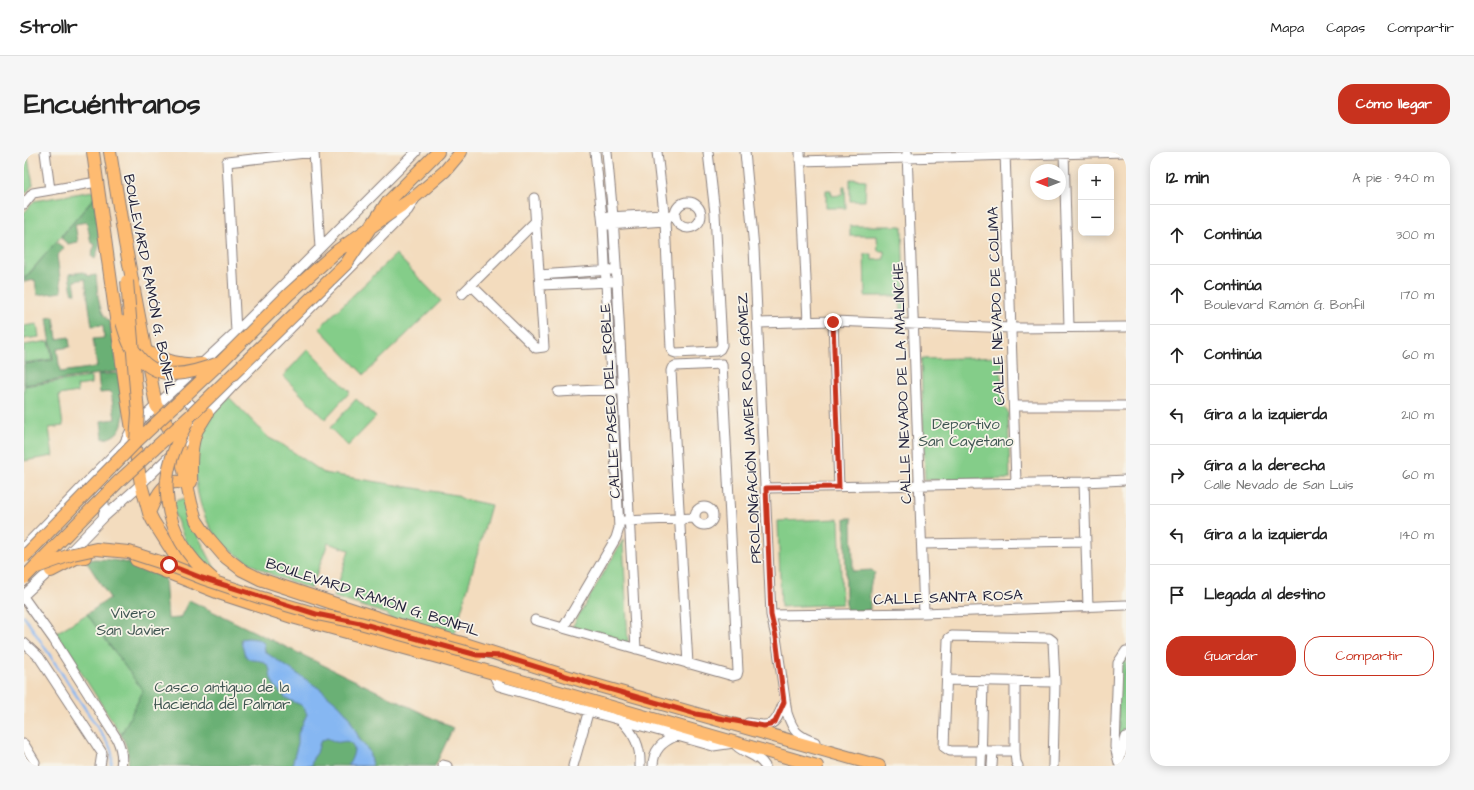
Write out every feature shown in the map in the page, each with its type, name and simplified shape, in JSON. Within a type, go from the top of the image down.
[{"type":"main road","points":[[93,152],[128,405],[141,484],[149,512],[164,540],[177,559],[199,584]]},
{"type":"main road","points":[[100,152],[122,322],[129,343],[143,362],[153,368],[169,374],[188,373],[221,362]]},
{"type":"main road","name":"BOULEVARD RAMÓN G. BONFIL","points":[[110,152],[125,243],[156,405],[179,447],[196,520],[206,535],[224,556],[242,570],[260,579],[393,624],[462,643],[585,682],[879,766]]},
{"type":"main road","points":[[24,578],[118,482],[189,417],[346,264],[386,204],[438,152]]},
{"type":"main road","points":[[24,557],[136,442],[221,362],[289,294],[337,251],[416,196],[445,171],[461,152]]},
{"type":"main road","points":[[125,243],[138,413],[136,442]]},
{"type":"main road","points":[[147,352],[172,363],[189,365],[202,364]]},
{"type":"main road","points":[[128,405],[140,407],[150,398],[153,390]]},
{"type":"main road","points":[[196,520],[191,487],[193,442],[197,430],[207,414]]},
{"type":"main road","points":[[189,417],[170,463],[166,481],[168,507],[172,524],[182,545],[191,558],[214,580],[229,590],[350,634],[493,673],[590,706],[817,766]]},
{"type":"main road","points":[[149,512],[162,488],[170,483],[181,481],[187,484]]},
{"type":"main road","points":[[35,568],[73,554],[96,549],[129,552],[259,597],[316,614],[360,623],[477,655],[502,656],[506,661],[506,668],[503,671],[493,673]]},
{"type":"main road","points":[[51,571],[76,558],[98,554],[116,555],[148,564],[219,593],[292,617],[328,626]]},
{"type":"main road","points":[[520,682],[517,674],[518,671],[525,668],[566,680],[585,682]]},
{"type":"street","points":[[45,152],[50,190]]},
{"type":"street","points":[[236,332],[227,162],[314,152],[320,248]]},
{"type":"street","points":[[24,547],[83,488],[124,444],[132,428],[236,332],[416,152]]},
{"type":"street","name":"CALLE PASEO DEL ROBLE","points":[[563,628],[616,538],[619,521],[611,389],[607,282],[603,222],[595,152]]},
{"type":"street","name":"CALLE PASEO DEL ROBLE","points":[[607,152],[617,281],[636,649]]},
{"type":"street","points":[[657,152],[669,217],[671,340],[673,352],[676,353],[716,351],[720,349],[722,345],[715,213],[708,152]]},
{"type":"street","name":"PROLONGACIÓN JAVIER ROJO GÓMEZ","points":[[745,152],[754,248],[771,615],[776,636],[784,702],[790,723],[795,732],[804,739],[836,749],[853,758]]},
{"type":"street","points":[[808,322],[800,156],[1126,152]]},
{"type":"street","points":[[1064,153],[1069,327]]},
{"type":"street","name":"CALLE NEVADO DE COLIMA","points":[[1006,154],[1016,482]]},
{"type":"street","name":"CALLE NEVADO DE LA MALINCHE","points":[[907,155],[924,613]]},
{"type":"street","points":[[24,204],[33,193],[97,182]]},
{"type":"street","points":[[122,766],[122,751],[117,739],[54,640],[24,597],[103,518],[179,447],[207,414],[408,210],[416,196]]},
{"type":"street","points":[[471,285],[536,348],[544,347],[534,198]]},
{"type":"street","points":[[603,222],[669,217],[682,226],[689,227],[696,224],[701,214],[700,210],[695,204],[687,202],[680,205],[669,217]]},
{"type":"street","points":[[701,214],[715,213]]},
{"type":"street","points":[[462,294],[536,221]]},
{"type":"street","points":[[539,280],[576,273],[616,270]]},
{"type":"street","points":[[576,273],[577,283]]},
{"type":"street","points":[[539,280],[577,283],[617,281]]},
{"type":"street","points":[[758,323],[833,322],[1011,328],[1126,327]]},
{"type":"street","points":[[833,322],[839,487]]},
{"type":"street","points":[[535,620],[688,664],[733,676],[737,675],[738,670],[722,364],[675,366],[672,368],[688,664]]},
{"type":"street","points":[[181,384],[183,395],[187,401],[192,406],[207,414]]},
{"type":"street","points":[[558,392],[623,388]]},
{"type":"street","points":[[1014,406],[1126,406]]},
{"type":"street","points":[[766,488],[1126,480]]},
{"type":"street","points":[[1084,482],[1088,607]]},
{"type":"street","points":[[83,488],[96,490],[101,494],[106,504],[103,518]]},
{"type":"street","points":[[619,521],[695,518],[697,510],[702,507],[710,510],[713,515],[730,514]]},
{"type":"street","points":[[922,544],[1086,541]]},
{"type":"street","name":"CALLE SANTA ROSA","points":[[771,615],[924,613],[1126,605]]},
{"type":"street","points":[[776,636],[780,619],[784,615]]},
{"type":"street","points":[[1014,751],[950,751],[944,747],[948,640],[952,636],[1049,638],[1053,641],[1055,682],[1053,766]]},
{"type":"street","points":[[24,643],[39,657],[102,753],[100,766]]},
{"type":"street","points":[[1120,765],[1115,747],[1118,663],[1126,651]]},
{"type":"street","points":[[493,673],[499,686],[590,706],[620,719],[713,746],[734,743],[739,750],[748,752],[759,758],[765,766]]},
{"type":"street","points":[[946,680],[1055,682]]},
{"type":"street","points":[[981,766],[983,681]]},
{"type":"street","points":[[1015,681],[1014,751],[1018,766]]},
{"type":"street","points":[[696,714],[764,726],[775,722],[784,702]]},
{"type":"street","points":[[573,766],[590,706]]},
{"type":"street","points":[[620,719],[631,730],[636,738],[641,755],[640,766]]},
{"type":"street","points":[[641,755],[653,762],[659,746],[676,736]]},
{"type":"street","points":[[1120,765],[1126,737]]},
{"type":"street","points":[[24,744],[36,762],[34,766]]},
{"type":"street","points":[[992,766],[993,751]]},
{"type":"green space","points":[[24,152],[27,152],[33,185],[26,193],[24,192]]},
{"type":"green space","points":[[850,179],[866,180],[865,201],[850,201]]},
{"type":"green space","points":[[843,186],[845,186],[846,208],[826,208],[826,190],[831,190],[831,196],[843,195]]},
{"type":"green space","points":[[93,191],[94,198],[24,279],[24,213],[34,201]]},
{"type":"green space","points":[[94,198],[100,244],[95,259],[91,256],[95,245],[91,243],[87,222],[75,224],[78,242],[68,244],[62,239],[62,236]]},
{"type":"green space","points":[[850,226],[902,226],[905,319],[901,319],[900,296],[865,296],[864,254],[872,254],[872,260],[884,259],[884,251],[878,251],[877,236],[850,236]]},
{"type":"green space","points":[[56,242],[64,248],[57,256],[62,292],[37,295],[35,280],[24,282],[24,280]]},
{"type":"green space","points":[[396,254],[441,301],[364,375],[319,328]]},
{"type":"green space","points":[[83,272],[89,276],[96,275],[100,307],[110,322],[118,371],[24,385],[24,364],[53,360],[47,318],[54,317],[57,339],[69,337],[70,347],[57,349],[60,372],[97,367],[93,339],[104,338],[103,325],[92,326],[85,279],[74,281],[76,293],[72,293],[69,274]]},
{"type":"green space","points":[[37,324],[39,337],[24,339],[24,326]]},
{"type":"green space","points":[[49,341],[52,359],[24,363],[24,345]]},
{"type":"green space","points":[[308,349],[350,392],[325,419],[283,376]]},
{"type":"green space","name":"Deportivo San Cayetano","points":[[1006,357],[1001,369],[1002,406],[1008,412],[1010,479],[925,480],[921,359]]},
{"type":"green space","points":[[118,373],[123,402],[123,422],[119,430],[113,436],[103,439],[101,421],[115,419],[111,392],[100,393],[98,375]]},
{"type":"green space","points":[[91,377],[91,384],[77,386],[78,392],[59,395],[63,426],[49,428],[53,456],[24,461],[24,386]]},
{"type":"green space","points":[[229,397],[269,438],[283,445],[324,473],[456,495],[463,499],[491,505],[455,633],[426,627],[393,623],[387,614],[334,597],[349,550],[328,543],[311,589],[265,571],[222,544],[213,532],[202,507],[198,494],[196,466],[197,452],[206,421],[214,410]]},
{"type":"green space","points":[[356,399],[376,417],[348,446],[330,428]]},
{"type":"green space","points":[[185,498],[198,536],[218,574],[189,550],[170,503]]},
{"type":"green space","points":[[845,518],[852,518],[853,571],[872,570],[875,573],[870,587],[870,610],[846,611]]},
{"type":"green space","points":[[839,519],[842,604],[781,607],[778,521]]},
{"type":"green space","points":[[623,540],[628,644],[572,627]]},
{"type":"green space","name":"Casco antiguo de la Hacienda del Palmar","points":[[94,559],[114,560],[131,564],[165,577],[168,619],[180,618],[189,600],[453,728],[435,766],[128,766],[127,750],[121,735],[143,691],[87,614],[110,598],[86,561]]},
{"type":"green space","points":[[87,614],[143,691],[121,735],[56,633]]},
{"type":"green space","points":[[1126,650],[1126,736],[1119,757],[1117,663]]},
{"type":"water","points":[[241,639],[257,639],[264,643],[265,652],[320,689],[339,705],[348,715],[360,740],[369,751],[372,766],[348,766],[354,750],[352,744],[347,741],[336,742],[327,738],[320,742],[311,766],[294,766],[293,761],[298,743],[298,734],[307,714],[301,706],[286,698],[276,688],[272,680],[270,670],[264,662],[249,659],[246,656]]},
{"type":"waterway","points":[[24,616],[109,745],[112,755],[111,766]]},
{"type":"route","points":[[169,565],[202,578],[316,614],[360,623],[477,655],[502,656],[696,714],[764,726],[770,725],[775,722],[784,702],[776,637],[771,615],[766,488],[839,487],[833,322]]},
{"type":"park label","name":"Vivero San Javier","points":[[133,622]]}]
